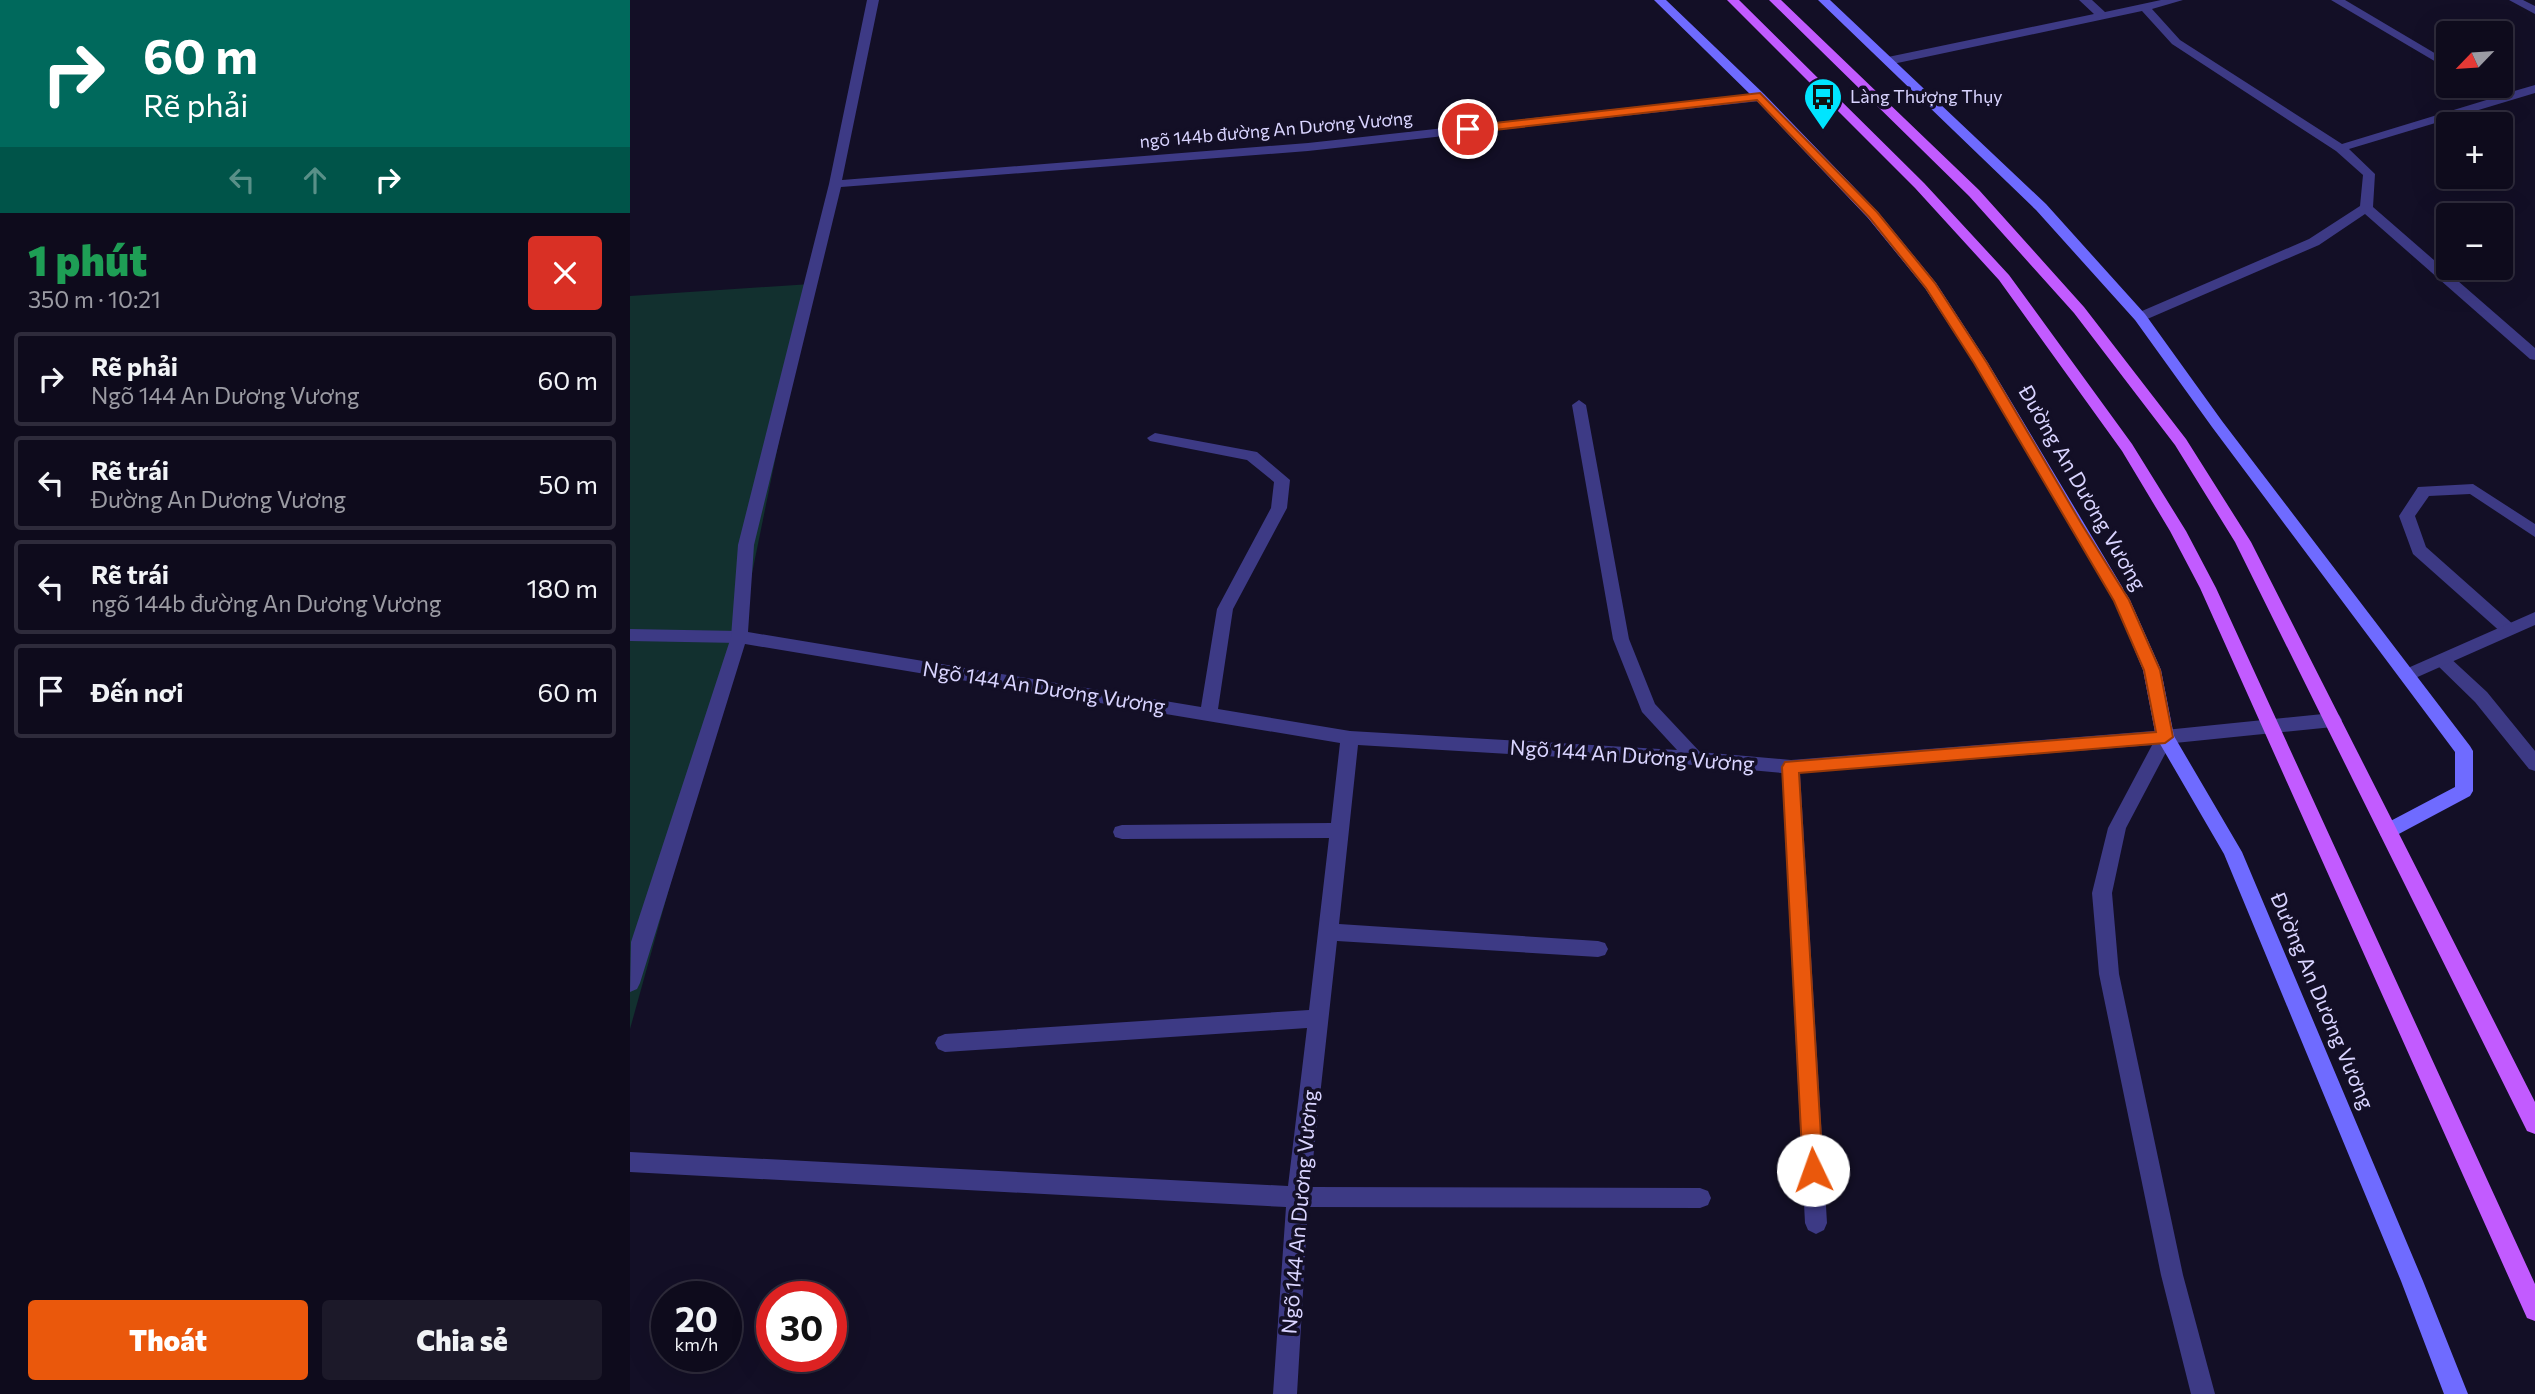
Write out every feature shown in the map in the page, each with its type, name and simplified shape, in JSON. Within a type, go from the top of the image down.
[{"type":"main road","points":[[1733,0],[1796,42],[1983,202],[2079,310],[2181,442],[2242,542],[2535,1125]]},
{"type":"main road","points":[[1775,0],[1796,42],[1886,151],[1982,252],[2058,349],[2111,422],[2188,544],[2535,1310]]},
{"type":"street","points":[[630,983],[739,637],[747,545],[835,184],[873,0]]},
{"type":"street","name":"Đường An Dương Vương","points":[[1660,0],[1760,97],[1873,215],[1931,286],[1981,363],[2074,525],[2122,600],[2152,670],[2165,737],[2232,852],[2412,1281],[2456,1394]]},
{"type":"street","points":[[1824,0],[2041,208],[2140,317],[2464,751],[2464,791],[2388,831]]},
{"type":"street","points":[[2085,0],[2103,16]]},
{"type":"street","points":[[1888,61],[2177,0]]},
{"type":"street","points":[[2337,0],[2436,59]]},
{"type":"street","points":[[2515,0],[2535,11]]},
{"type":"street","points":[[2140,317],[2314,242],[2366,208],[2369,198],[2369,174],[2340,148],[2176,41],[2145,7]]},
{"type":"street","points":[[2513,95],[2535,89]]},
{"type":"street","name":"ngõ 144b đường An Dương Vương","points":[[835,184],[1308,147],[1760,97]]},
{"type":"street","points":[[2340,148],[2502,98]]},
{"type":"street","points":[[2366,208],[2535,356]]},
{"type":"street","points":[[1579,405],[1621,639],[1648,707],[1695,758]]},
{"type":"street","points":[[1155,438],[1252,456],[1282,480],[1279,508],[1225,609],[1208,715]]},
{"type":"street","points":[[2509,630],[2419,550],[2407,516],[2424,491],[2473,489],[2535,532]]},
{"type":"street","points":[[2407,676],[2535,618]]},
{"type":"street","name":"Ngõ 144 An Dương Vương","points":[[630,635],[739,637],[1350,738],[1695,758],[1791,767],[2165,737],[2333,720]]},
{"type":"street","points":[[2442,660],[2481,697],[2535,764]]},
{"type":"street","points":[[2165,737],[2118,828],[2102,893],[2109,974],[2172,1275],[2203,1394]]},
{"type":"street","name":"Ngõ 144 An Dương Vương","points":[[1285,1394],[1298,1197],[1350,738]]},
{"type":"street","points":[[1791,767],[1816,1223]]},
{"type":"street","points":[[1122,832],[1339,830]]},
{"type":"street","points":[[1328,932],[1598,950]]},
{"type":"street","points":[[945,1043],[1318,1018]]},
{"type":"street","points":[[630,1162],[1298,1197],[1700,1198]]},
{"type":"green space","points":[[811,284],[739,637],[630,1029],[630,296]]},
{"type":"place","name":"Làng Thượng Thụy","points":[[1823,131]]},
{"type":"route","points":[[1468,129],[1760,97],[1873,215],[1931,286],[1981,363],[2074,525],[2122,600],[2152,670],[2165,737],[1791,767],[1813,1170]]}]
